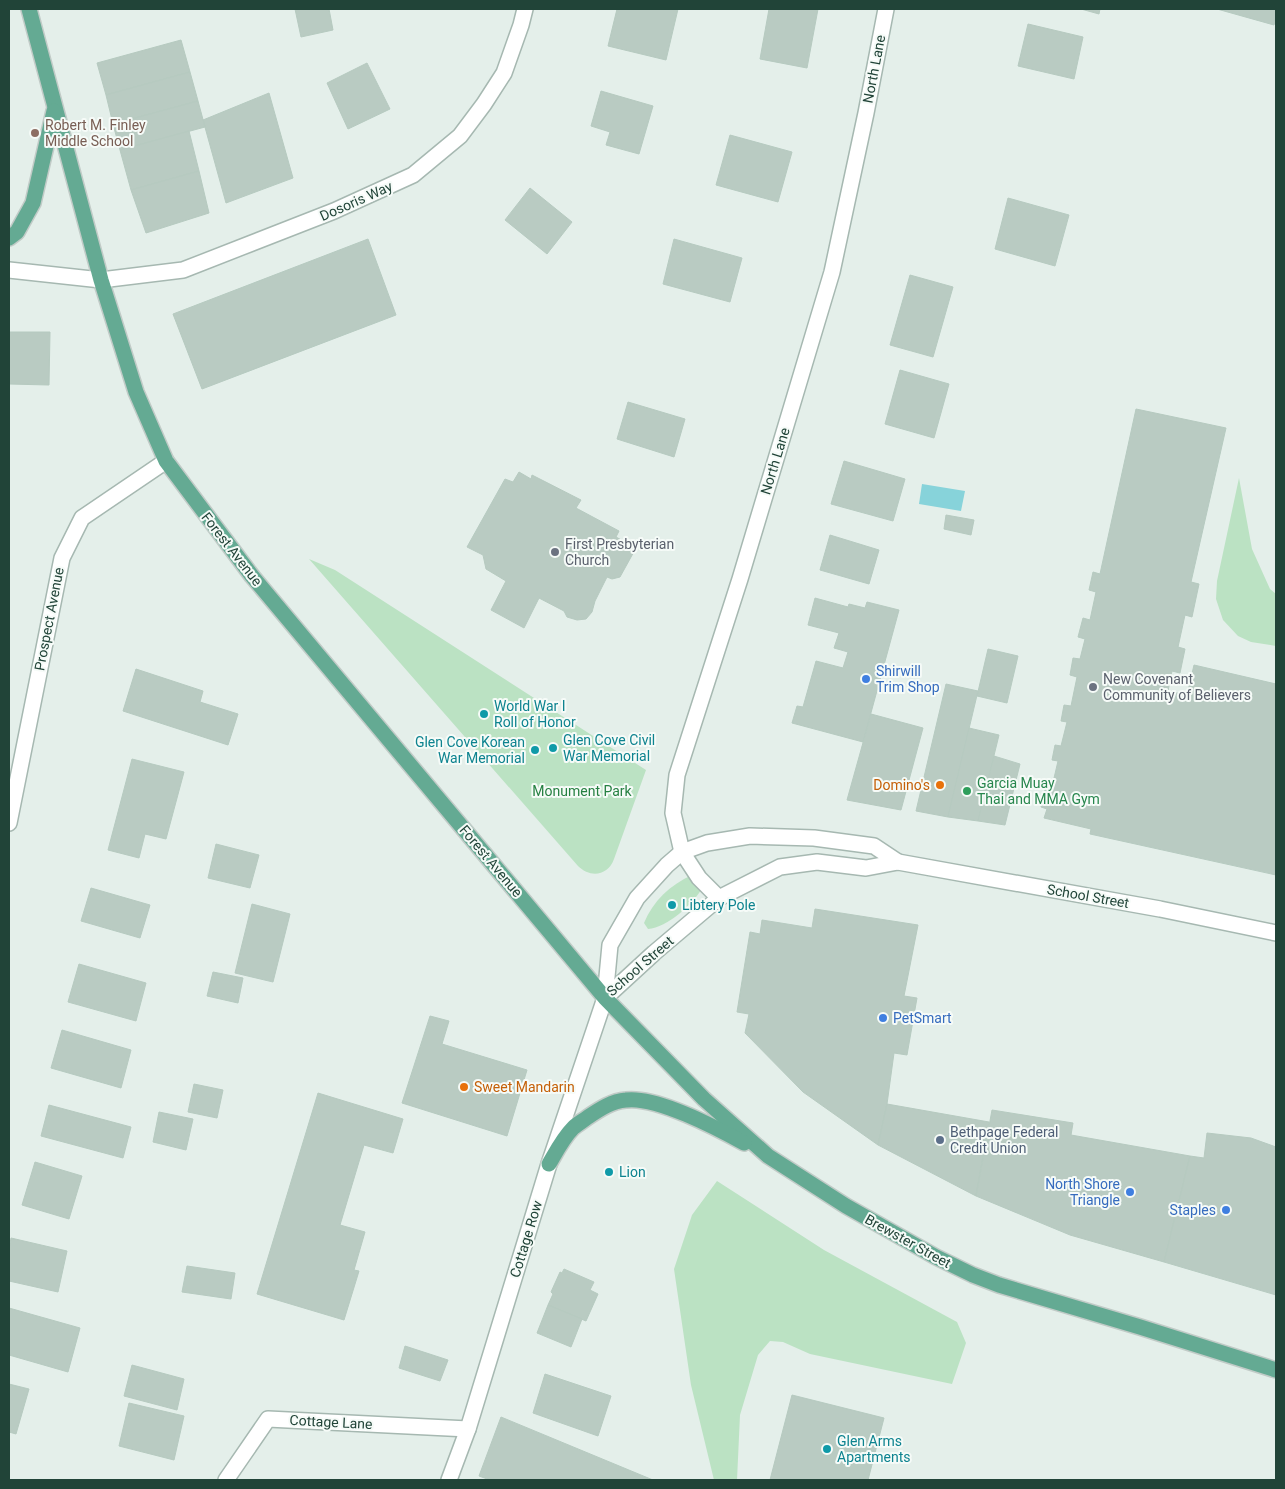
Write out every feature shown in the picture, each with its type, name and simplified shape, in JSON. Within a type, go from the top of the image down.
[{"type":"main road","name":"Forest Avenue","points":[[29,9],[101,280],[136,392],[166,462],[252,576],[605,998]]},
{"type":"main road","points":[[9,238],[17,232],[33,203],[55,107]]},
{"type":"main road","name":"Brewster Street","points":[[605,998],[704,1099],[768,1156],[846,1206],[936,1257],[999,1285],[1276,1370]]},
{"type":"main road","points":[[549,1164],[573,1128],[599,1110],[618,1101],[641,1099],[717,1128],[768,1156]]},
{"type":"street","name":"Dosoris Way","points":[[9,270],[101,280],[183,270],[334,211],[414,176],[460,136],[484,104],[504,73],[525,9]]},
{"type":"street","name":"North Lane","points":[[720,898],[699,878],[682,852],[673,812],[677,775],[740,579],[832,272],[886,9]]},
{"type":"street","name":"Prospect Avenue","points":[[9,823],[62,558],[82,518],[166,462]]},
{"type":"street","name":"School Street","points":[[605,998],[610,945],[637,898],[667,865],[682,852],[706,843],[750,836],[814,838],[874,846],[898,862]]},
{"type":"street","name":"School Street","points":[[605,998],[654,953],[720,898],[780,867],[817,862],[866,868],[898,862],[1169,911],[1276,933]]},
{"type":"street","name":"Cottage Row","points":[[449,1480],[468,1429],[549,1164],[605,998]]},
{"type":"street","name":"Cottage Lane","points":[[226,1480],[268,1419],[468,1429]]},
{"type":"green space","points":[[1239,478],[1252,549],[1270,589],[1276,594],[1276,646],[1251,642],[1238,636],[1223,620],[1216,599],[1217,581]]},
{"type":"green space","name":"Monument Park","points":[[309,559],[335,570],[646,770],[614,859],[608,869],[593,874],[578,866]]},
{"type":"green space","points":[[692,875],[703,887],[699,893],[679,914],[655,928],[648,929],[644,923],[657,901],[676,884]]},
{"type":"green space","points":[[717,1181],[824,1250],[957,1322],[966,1343],[952,1384],[810,1354],[783,1342],[770,1341],[758,1355],[740,1415],[737,1480],[714,1480],[691,1385],[674,1269],[692,1215]]},
{"type":"water","points":[[922,484],[965,491],[961,511],[919,504]]},
{"type":"building","points":[[295,9],[329,9],[333,30],[301,37]]},
{"type":"building","points":[[617,9],[678,9],[666,60],[608,46]]},
{"type":"building","points":[[769,9],[818,9],[807,68],[760,59]]},
{"type":"building","points":[[1081,9],[1100,9],[1099,14]]},
{"type":"building","points":[[1217,9],[1276,9],[1276,17],[1274,25]]},
{"type":"building","points":[[1028,24],[1083,37],[1074,79],[1018,66]]},
{"type":"building","points":[[181,40],[190,72],[106,95],[97,63]]},
{"type":"building","points":[[367,63],[390,109],[348,129],[327,83]]},
{"type":"building","points":[[190,72],[198,101],[113,124],[106,95]]},
{"type":"building","points":[[601,91],[653,106],[639,154],[606,145],[610,132],[591,126]]},
{"type":"building","points":[[269,93],[293,178],[226,203],[203,120]]},
{"type":"building","points":[[198,101],[205,127],[120,150],[113,124]]},
{"type":"building","points":[[189,131],[199,171],[131,190],[120,150]]},
{"type":"building","points":[[730,135],[792,152],[778,202],[716,185]]},
{"type":"building","points":[[199,171],[209,213],[146,233],[131,190]]},
{"type":"building","points":[[530,188],[572,222],[547,254],[505,220]]},
{"type":"building","points":[[1008,198],[1069,215],[1055,266],[995,249]]},
{"type":"building","points":[[368,239],[396,315],[202,389],[173,314]]},
{"type":"building","points":[[674,239],[742,258],[730,302],[663,284]]},
{"type":"building","points":[[910,275],[953,287],[933,357],[890,345]]},
{"type":"building","points":[[9,332],[50,332],[49,385],[9,384]]},
{"type":"building","points":[[900,370],[949,384],[934,438],[885,424]]},
{"type":"building","points":[[628,402],[685,419],[674,457],[617,439]]},
{"type":"building","points":[[1136,409],[1226,428],[1191,582],[1199,584],[1192,617],[1185,615],[1178,647],[1185,649],[1180,673],[1172,671],[1168,691],[1187,695],[1194,665],[1276,684],[1276,875],[1090,834],[1091,829],[1044,818],[1047,809],[1041,807],[1045,790],[1051,791],[1058,761],[1052,760],[1055,745],[1061,746],[1067,722],[1061,721],[1064,705],[1071,706],[1077,677],[1070,675],[1073,658],[1080,659],[1085,639],[1078,637],[1083,618],[1090,620],[1096,592],[1089,590],[1093,572],[1100,574]]},
{"type":"building","points":[[844,461],[905,479],[893,521],[831,504]]},
{"type":"building","name":"First Presbyterian Church","points":[[519,472],[531,479],[532,475],[581,500],[576,508],[619,531],[616,537],[636,548],[620,577],[612,579],[607,577],[595,601],[592,612],[586,619],[577,620],[567,617],[564,611],[539,598],[524,628],[491,610],[506,581],[486,569],[483,555],[467,547],[505,479],[513,482]]},
{"type":"building","points":[[946,515],[974,520],[971,535],[944,529]]},
{"type":"building","points":[[830,535],[879,550],[869,584],[820,570]]},
{"type":"building","points":[[815,598],[848,607],[849,604],[865,608],[867,602],[899,610],[863,742],[792,723],[797,706],[803,707],[816,661],[843,668],[848,652],[834,648],[839,633],[808,625]]},
{"type":"building","points":[[988,649],[1018,656],[1007,703],[977,696]]},
{"type":"building","points":[[136,669],[203,691],[200,702],[238,714],[228,745],[123,711]]},
{"type":"building","points":[[946,684],[978,691],[948,817],[916,811]]},
{"type":"building","points":[[871,714],[923,728],[901,810],[847,800]]},
{"type":"building","points":[[969,728],[999,735],[978,821],[948,817]]},
{"type":"building","points":[[994,756],[1020,764],[1005,825],[978,821]]},
{"type":"building","points":[[132,759],[184,772],[166,839],[145,834],[139,858],[108,850]]},
{"type":"building","points":[[216,844],[259,855],[250,888],[208,878]]},
{"type":"building","points":[[91,888],[150,905],[140,938],[81,921]]},
{"type":"building","points":[[252,904],[290,914],[273,982],[235,973]]},
{"type":"building","points":[[815,909],[918,925],[904,996],[917,998],[907,1055],[894,1053],[887,1104],[878,1145],[803,1092],[745,1033],[749,1014],[737,1012],[750,932],[760,934],[762,920],[812,928]]},
{"type":"building","points":[[79,964],[146,983],[136,1021],[68,1002]]},
{"type":"building","points":[[213,972],[243,978],[238,1003],[207,996]]},
{"type":"building","name":"Sweet Mandarin","points":[[430,1016],[449,1021],[442,1044],[527,1070],[507,1136],[402,1103]]},
{"type":"building","points":[[62,1030],[131,1050],[121,1088],[51,1068]]},
{"type":"building","points":[[194,1084],[223,1090],[217,1118],[188,1112]]},
{"type":"building","points":[[318,1093],[403,1119],[393,1153],[364,1145],[340,1225],[365,1232],[354,1270],[359,1271],[344,1320],[257,1294]]},
{"type":"building","points":[[887,1104],[989,1122],[976,1196],[878,1145]]},
{"type":"building","points":[[49,1105],[131,1127],[123,1158],[41,1136]]},
{"type":"building","points":[[992,1110],[1073,1123],[1071,1135],[1190,1156],[1164,1262],[1070,1235],[976,1196]]},
{"type":"building","points":[[159,1112],[193,1119],[186,1150],[153,1142]]},
{"type":"building","name":"Staples","points":[[1207,1133],[1251,1138],[1276,1147],[1276,1295],[1164,1262],[1190,1156],[1204,1158]]},
{"type":"building","points":[[35,1162],[82,1176],[69,1219],[22,1205]]},
{"type":"building","points":[[11,1238],[67,1251],[58,1292],[9,1281]]},
{"type":"building","points":[[187,1266],[235,1273],[231,1299],[182,1292]]},
{"type":"building","points":[[564,1269],[594,1282],[590,1290],[598,1294],[586,1321],[548,1305],[553,1294],[551,1292],[560,1272],[562,1273]]},
{"type":"building","points":[[548,1305],[582,1319],[571,1347],[537,1333]]},
{"type":"building","points":[[9,1308],[80,1328],[68,1372],[9,1355]]},
{"type":"building","points":[[405,1346],[448,1360],[440,1381],[399,1368]]},
{"type":"building","points":[[132,1365],[184,1379],[177,1410],[124,1396]]},
{"type":"building","points":[[545,1374],[611,1396],[598,1436],[533,1413]]},
{"type":"building","points":[[9,1384],[29,1389],[16,1434],[9,1432]]},
{"type":"building","name":"Glen Arms Apartments","points":[[792,1395],[884,1418],[868,1480],[770,1480]]},
{"type":"building","points":[[129,1403],[184,1416],[174,1460],[119,1446]]},
{"type":"building","points":[[501,1417],[653,1480],[490,1480],[479,1476]]},
{"type":"place","name":"Robert M. Finley Middle School","points":[[35,133]]},
{"type":"place","name":"First Presbyterian Church","points":[[555,552]]},
{"type":"place","name":"Shirwill Trim Shop","points":[[866,679]]},
{"type":"place","name":"New Covenant Community of Believers","points":[[1093,687]]},
{"type":"place","name":"World War I Roll of Honor","points":[[484,714]]},
{"type":"place","name":"Glen Cove Civil War Memorial","points":[[553,748]]},
{"type":"place","name":"Glen Cove Korean War Memorial","points":[[535,750]]},
{"type":"place","name":"Domino's","points":[[940,785]]},
{"type":"place","name":"Garcia Muay Thai and MMA Gym","points":[[967,791]]},
{"type":"place","name":"Libtery Pole","points":[[672,905]]},
{"type":"place","name":"PetSmart","points":[[883,1018]]},
{"type":"place","name":"Sweet Mandarin","points":[[464,1087]]},
{"type":"place","name":"Bethpage Federal Credit Union","points":[[940,1140]]},
{"type":"place","name":"Lion","points":[[609,1172]]},
{"type":"place","name":"North Shore Triangle","points":[[1130,1192]]},
{"type":"place","name":"Staples","points":[[1226,1210]]},
{"type":"place","name":"Glen Arms Apartments","points":[[827,1449]]}]
